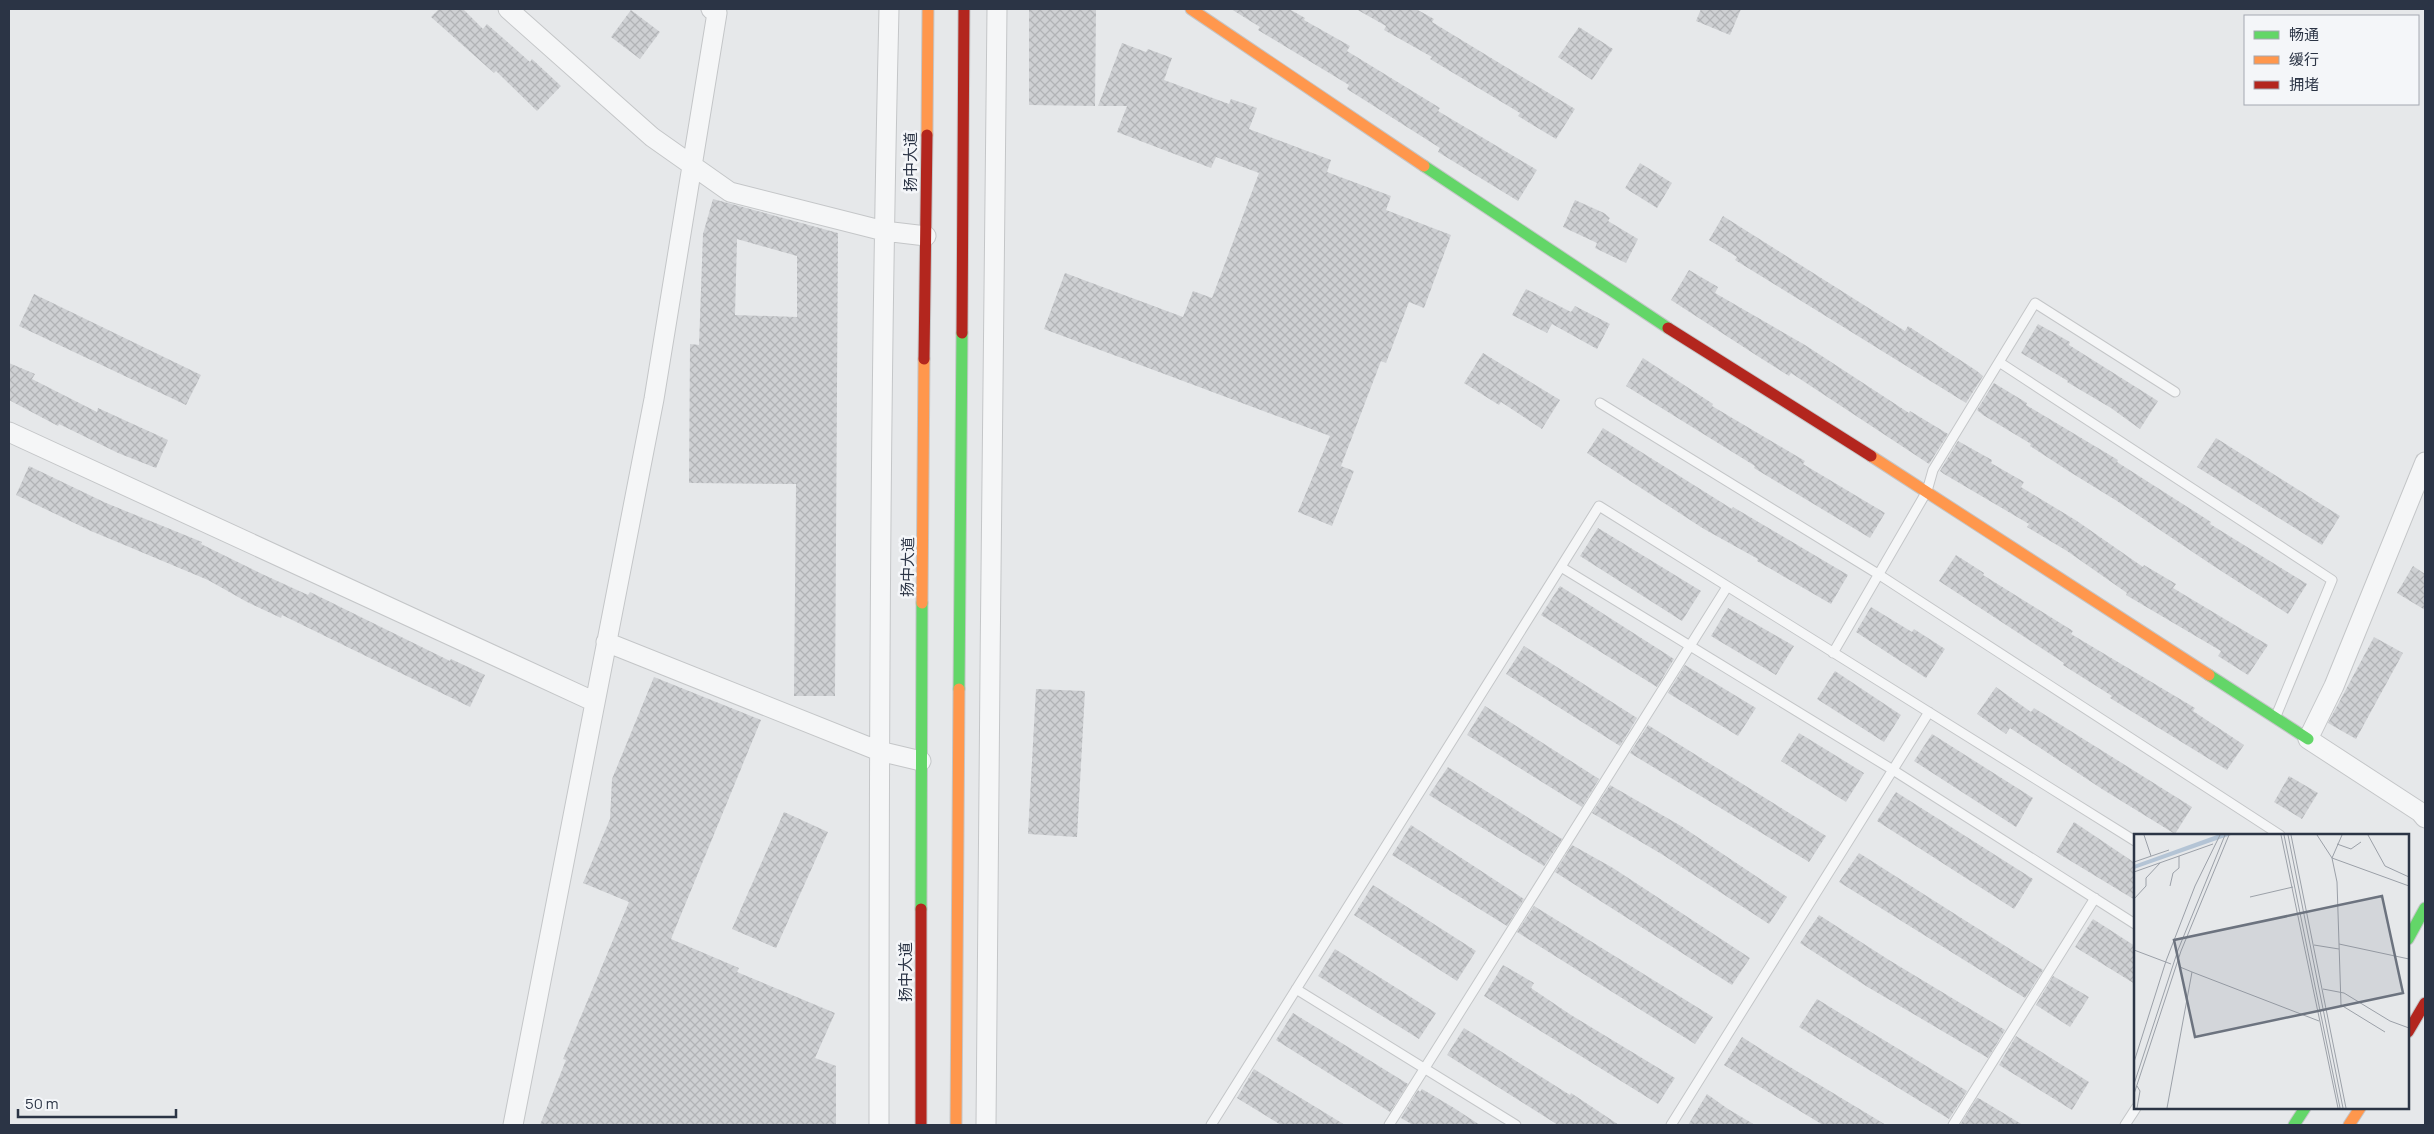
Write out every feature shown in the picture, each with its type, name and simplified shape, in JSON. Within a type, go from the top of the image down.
[{"type":"main road","name":"扬中大道","points":[[921,1125],[930,236],[928,9]]},
{"type":"main road","points":[[956,1125],[954,762],[958,239],[964,9]]},
{"type":"main road","points":[[1191,9],[1647,315],[1927,491],[2308,739]]},
{"type":"main road","points":[[2409,937],[2425,908]]},
{"type":"main road","points":[[2409,1030],[2425,1003]]},
{"type":"main road","points":[[2294,1125],[2304,1109]]},
{"type":"main road","points":[[2349,1125],[2359,1109]]},
{"type":"street","points":[[508,9],[652,137],[730,192],[884,231],[930,236]]},
{"type":"street","points":[[513,1125],[654,399],[717,13],[711,9]]},
{"type":"street","points":[[879,1125],[879,752],[888,9]]},
{"type":"street","points":[[986,1125],[991,762],[992,250],[996,9]]},
{"type":"street","points":[[9,432],[595,702]]},
{"type":"street","points":[[2425,462],[2334,686],[2308,739],[2420,812],[2425,818]]},
{"type":"street","points":[[606,642],[879,752],[926,761]]},
{"type":"lane","points":[[1833,653],[1927,491],[1933,470],[2035,303],[2175,392]]},
{"type":"lane","points":[[1999,362],[2332,580],[2276,718]]},
{"type":"lane","points":[[1600,403],[1878,574],[2278,834]]},
{"type":"lane","points":[[1210,1125],[1599,506],[2134,840]]},
{"type":"lane","points":[[1561,567],[1893,770],[2134,923]]},
{"type":"lane","points":[[1389,1125],[1727,587]]},
{"type":"lane","points":[[1671,1125],[1929,712]]},
{"type":"lane","points":[[1953,1125],[2095,898]]},
{"type":"lane","points":[[1296,989],[1516,1125]]},
{"type":"lane","points":[[2125,1125],[2135,1109]]},
{"type":"building","points":[[439,9],[463,9],[483,29],[487,24],[530,62],[532,59],[561,86],[537,111],[496,71],[494,73],[431,17]]},
{"type":"building","points":[[1029,9],[1096,9],[1095,106],[1029,105]]},
{"type":"building","points":[[1231,9],[1289,9],[1305,18],[1304,20],[1350,46],[1347,51],[1440,108],[1438,111],[1537,170],[1518,201],[1438,152],[1440,148],[1347,89],[1349,85],[1258,30],[1260,27]]},
{"type":"building","points":[[1356,9],[1416,9],[1434,19],[1432,22],[1575,109],[1556,139],[1518,116],[1520,113],[1430,59],[1432,57],[1384,30],[1386,26]]},
{"type":"building","points":[[1701,9],[1741,9],[1730,35],[1696,21]]},
{"type":"building","points":[[631,10],[660,32],[640,59],[611,37]]},
{"type":"building","points":[[1579,27],[1613,49],[1592,80],[1558,57]]},
{"type":"building","points":[[1122,43],[1146,52],[1148,49],[1172,58],[1164,80],[1229,104],[1231,99],[1257,108],[1249,129],[1331,160],[1327,172],[1391,196],[1386,210],[1451,235],[1424,308],[1409,302],[1386,363],[1381,361],[1341,466],[1354,471],[1332,526],[1298,512],[1330,436],[1044,329],[1065,273],[1183,317],[1193,291],[1212,298],[1259,173],[1216,157],[1211,168],[1117,132],[1127,106],[1098,106]]},
{"type":"building","points":[[1640,163],[1672,183],[1657,208],[1625,188]]},
{"type":"building","points":[[713,199],[838,233],[835,696],[794,696],[796,484],[689,483],[690,344],[699,345],[703,234]],"holes":[[[737,239],[797,256],[797,317],[735,315]]]},
{"type":"building","points":[[1575,200],[1604,213],[1610,218],[1608,221],[1638,239],[1626,263],[1595,248],[1597,243],[1563,227]]},
{"type":"building","points":[[1723,216],[1905,331],[1908,326],[1977,371],[1983,376],[1966,403],[1735,260],[1737,257],[1709,240]]},
{"type":"building","points":[[1689,270],[1718,287],[1715,293],[1805,345],[1909,413],[1910,411],[1948,434],[1929,464],[1791,373],[1789,376],[1671,300]]},
{"type":"building","points":[[1526,289],[1571,312],[1575,306],[1610,324],[1597,349],[1552,324],[1547,333],[1512,315]]},
{"type":"building","points":[[34,294],[201,375],[186,405],[19,326]]},
{"type":"building","points":[[2038,324],[2070,342],[2069,345],[2158,401],[2140,429],[2111,408],[2021,353]]},
{"type":"building","points":[[1483,353],[1560,400],[1542,429],[1501,402],[1499,405],[1464,383]]},
{"type":"building","points":[[1643,358],[1713,404],[1712,406],[1805,461],[1803,464],[1885,513],[1870,538],[1754,468],[1755,466],[1626,386]]},
{"type":"building","points":[[9,363],[35,374],[32,379],[97,412],[98,408],[168,440],[156,468],[118,453],[59,424],[58,426],[9,400]]},
{"type":"building","points":[[1994,383],[2027,403],[2026,405],[2118,460],[2117,462],[2211,522],[2210,524],[2307,584],[2288,614],[2030,446],[2031,444],[1983,415],[1977,410]]},
{"type":"building","points":[[1603,428],[1732,509],[1733,507],[1848,575],[1831,604],[1757,561],[1758,559],[1704,529],[1587,453]]},
{"type":"building","points":[[2216,438],[2340,516],[2322,545],[2197,467]]},
{"type":"building","points":[[1958,441],[1992,460],[1991,463],[2024,482],[2021,487],[2077,521],[2143,567],[2144,565],[2176,584],[2173,588],[2268,645],[2248,675],[2218,656],[2221,651],[2126,595],[2127,593],[2067,551],[2027,527],[2029,524],[1940,471]]},
{"type":"building","points":[[29,466],[106,503],[202,542],[201,544],[262,574],[308,595],[310,592],[450,661],[451,659],[485,675],[470,707],[282,615],[281,618],[247,602],[208,580],[91,531],[16,495]]},
{"type":"building","points":[[1598,528],[1701,591],[1682,621],[1580,556]]},
{"type":"building","points":[[1956,555],[1984,573],[1983,575],[2073,631],[2071,634],[2195,708],[2193,711],[2244,745],[2227,770],[2110,698],[2112,696],[2063,665],[2064,663],[1939,581]]},
{"type":"building","points":[[2413,566],[2425,574],[2425,610],[2397,593]]},
{"type":"building","points":[[1560,586],[1674,659],[1657,687],[1541,615]]},
{"type":"building","points":[[1871,607],[1912,632],[1914,629],[1945,649],[1926,678],[1856,632]]},
{"type":"building","points":[[1728,608],[1794,646],[1776,675],[1711,636]]},
{"type":"building","points":[[2374,637],[2403,653],[2356,739],[2328,723]]},
{"type":"building","points":[[1524,646],[1637,718],[1620,746],[1506,674]]},
{"type":"building","points":[[1685,665],[1756,708],[1738,736],[1668,693]]},
{"type":"building","points":[[1835,671],[1901,715],[1884,742],[1817,699]]},
{"type":"building","points":[[654,677],[761,720],[671,939],[739,968],[737,972],[835,1013],[815,1058],[836,1066],[836,1125],[540,1125],[566,1060],[563,1059],[629,902],[583,883],[610,819],[612,779]]},
{"type":"building","points":[[1996,687],[2031,712],[2034,708],[2192,807],[2175,834],[2102,789],[2010,728],[2006,734],[1977,714]]},
{"type":"building","points":[[1036,689],[1085,691],[1077,837],[1028,834]]},
{"type":"building","points":[[1485,706],[1599,779],[1582,807],[1467,735]]},
{"type":"building","points":[[1648,725],[1826,836],[1809,862],[1630,753]]},
{"type":"building","points":[[1799,733],[1864,773],[1846,802],[1781,761]]},
{"type":"building","points":[[1932,734],[2033,798],[2016,827],[1914,761]]},
{"type":"building","points":[[1448,767],[1562,839],[1544,866],[1429,795]]},
{"type":"building","points":[[2289,776],[2318,793],[2302,819],[2274,802]]},
{"type":"building","points":[[1610,785],[1681,826],[1787,897],[1769,924],[1663,855],[1592,813]]},
{"type":"building","points":[[1896,792],[2033,879],[2014,909],[1877,821]]},
{"type":"building","points":[[784,812],[828,832],[776,948],[732,929]]},
{"type":"building","points":[[2074,822],[2134,862],[2134,899],[2056,852]]},
{"type":"building","points":[[1411,825],[1524,899],[1507,926],[1392,855]]},
{"type":"building","points":[[1572,845],[1613,868],[1750,958],[1732,985],[1555,872]]},
{"type":"building","points":[[1859,853],[2043,970],[2025,998],[1839,882]]},
{"type":"building","points":[[1373,885],[1476,951],[1457,981],[1354,915]]},
{"type":"building","points":[[1534,906],[1713,1017],[1695,1044],[1517,932]]},
{"type":"building","points":[[1819,915],[2005,1030],[1988,1058],[1866,986],[1800,943]]},
{"type":"building","points":[[2093,919],[2134,945],[2134,983],[2075,947]]},
{"type":"building","points":[[1335,949],[1436,1013],[1419,1039],[1318,976]]},
{"type":"building","points":[[1503,965],[1534,983],[1531,988],[1571,1015],[1675,1078],[1658,1104],[1484,996]]},
{"type":"building","points":[[2053,976],[2089,997],[2070,1027],[2036,1005]]},
{"type":"building","points":[[1817,999],[1967,1091],[1949,1119],[1799,1027]]},
{"type":"building","points":[[1293,1013],[1408,1084],[1390,1112],[1276,1040]]},
{"type":"building","points":[[1464,1028],[1570,1095],[1571,1093],[1619,1125],[1558,1125],[1447,1055]]},
{"type":"building","points":[[2016,1036],[2089,1082],[2072,1110],[1999,1065]]},
{"type":"building","points":[[1742,1037],[1886,1125],[1823,1125],[1724,1065]]},
{"type":"building","points":[[1254,1069],[1345,1125],[1281,1125],[1237,1098]]},
{"type":"building","points":[[1422,1089],[1480,1125],[1413,1125],[1401,1118],[1418,1090],[1420,1092]]},
{"type":"building","points":[[1707,1094],[1728,1109],[1755,1125],[1688,1125]]},
{"type":"building","points":[[1977,1098],[1980,1099],[2023,1125],[1960,1125]]},
{"type":"traffic: fast","points":[[1424,166],[1668,328]]},
{"type":"traffic: fast","points":[[959,689],[962,333]]},
{"type":"traffic: fast","points":[[921,909],[922,603]]},
{"type":"traffic: fast","points":[[2209,675],[2308,739]]},
{"type":"traffic: fast","points":[[2409,937],[2425,908]]},
{"type":"traffic: fast","points":[[2294,1125],[2304,1109]]},
{"type":"traffic: slow","points":[[927,135],[928,9]]},
{"type":"traffic: slow","points":[[1191,9],[1424,166]]},
{"type":"traffic: slow","points":[[922,603],[924,359]]},
{"type":"traffic: slow","points":[[1871,456],[2209,675]]},
{"type":"traffic: slow","points":[[956,1125],[959,689]]},
{"type":"traffic: slow","points":[[2349,1125],[2359,1109]]},
{"type":"traffic: jam","points":[[962,333],[964,9]]},
{"type":"traffic: jam","points":[[924,359],[927,135]]},
{"type":"traffic: jam","points":[[1668,328],[1871,456]]},
{"type":"traffic: jam","points":[[921,909],[921,1125]]},
{"type":"traffic: jam","points":[[2409,1030],[2425,1003]]}]
